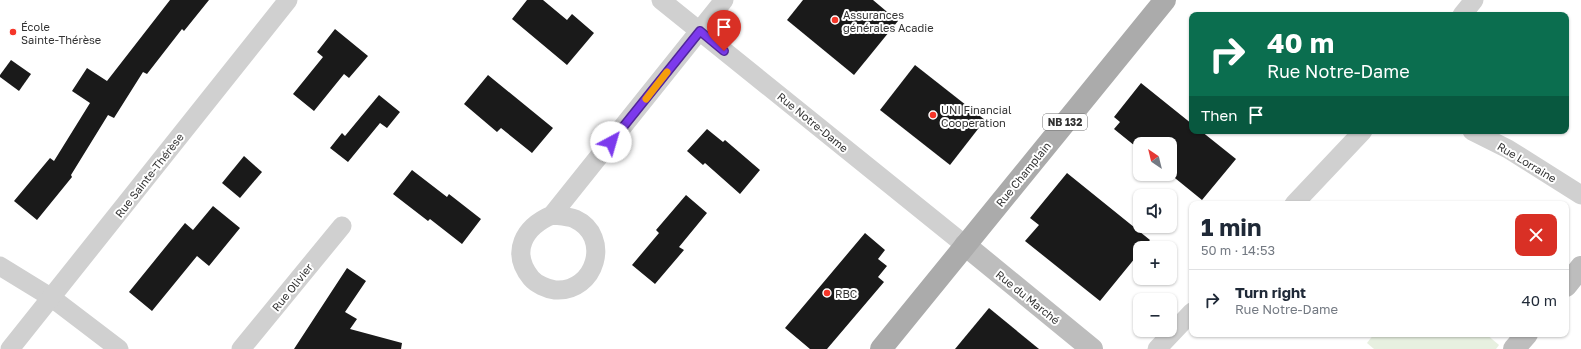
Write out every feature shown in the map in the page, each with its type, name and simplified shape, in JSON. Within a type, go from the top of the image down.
[{"type":"main road","name":"Rue Champlain","points":[[881,349],[1165,0]]},
{"type":"street","name":"Rue Sainte-Thérèse","points":[[10,349],[288,0]]},
{"type":"street","name":"Rue Notre-Dame","points":[[661,0],[965,245]]},
{"type":"street","points":[[552,216],[724,0]]},
{"type":"street","points":[[1464,12],[1474,0]]},
{"type":"street","points":[[1297,201],[1360,134]]},
{"type":"street","name":"Rue Lorraine","points":[[1478,134],[1508,149],[1581,194]]},
{"type":"street","name":"Rue Olivier","points":[[241,349],[342,226]]},
{"type":"street","name":"Rue du Marché","points":[[965,245],[1092,349]]},
{"type":"street","points":[[0,266],[52,298],[119,349]]},
{"type":"street","points":[[1569,282],[1581,268]]},
{"type":"street","points":[[1157,349],[1189,315]]},
{"type":"street","points":[[1514,349],[1524,337]]},
{"type":"green space","points":[[1372,337],[1490,337],[1499,345],[1496,349],[1374,349],[1367,343]]},
{"type":"building","points":[[170,0],[209,0],[184,31],[182,29],[147,74],[143,72],[114,118],[108,115],[71,175],[72,177],[37,220],[14,201],[50,158],[54,161],[90,103],[72,91],[87,68],[107,81]]},
{"type":"building","points":[[527,0],[543,0],[567,20],[572,14],[594,33],[567,65],[512,19]]},
{"type":"building","points":[[803,0],[873,0],[898,21],[854,75],[787,20]]},
{"type":"building","points":[[335,29],[368,56],[349,78],[344,74],[314,111],[293,94],[323,57],[317,52]]},
{"type":"building","points":[[11,60],[31,74],[19,91],[0,77]]},
{"type":"building","name":"UNI Financial Cooperation","points":[[915,65],[985,120],[950,165],[880,110]]},
{"type":"building","points":[[488,75],[553,128],[532,153],[501,128],[497,132],[464,104]]},
{"type":"building","points":[[1141,83],[1189,122],[1189,134],[1205,134],[1236,159],[1202,200],[1177,180],[1177,137],[1133,137],[1133,144],[1114,129],[1120,122],[1114,117]]},
{"type":"building","points":[[379,95],[400,112],[387,128],[380,123],[348,162],[330,148],[342,133],[345,136]]},
{"type":"building","points":[[707,129],[723,142],[725,140],[760,170],[740,194],[705,163],[703,165],[687,151]]},
{"type":"building","points":[[244,156],[262,172],[240,198],[222,183]]},
{"type":"building","points":[[412,170],[447,197],[449,194],[481,219],[462,244],[430,219],[428,221],[393,194]]},
{"type":"building","points":[[1067,173],[1133,226],[1133,233],[1141,233],[1150,240],[1133,241],[1133,261],[1100,301],[1025,241],[1039,225],[1030,218]]},
{"type":"building","points":[[686,195],[707,213],[679,247],[684,250],[655,284],[632,265],[659,233],[656,230]]},
{"type":"building","points":[[213,206],[240,228],[209,266],[197,256],[152,311],[129,292],[185,223],[193,230]]},
{"type":"building","points":[[865,233],[885,250],[878,259],[887,266],[878,277],[884,282],[827,349],[810,349],[785,328]]},
{"type":"building","points":[[347,268],[366,281],[345,312],[357,319],[350,329],[402,343],[401,349],[294,349]]},
{"type":"building","points":[[989,308],[1039,349],[955,349]]},
{"type":"slow traffic","points":[[646,99],[667,72]]},
{"type":"place","name":"Assurances générales Acadie","points":[[835,20]]},
{"type":"place","name":"École Sainte-Thérèse","points":[[13,32]]},
{"type":"place","name":"UNI Financial Cooperation","points":[[933,115]]},
{"type":"place","name":"RBC","points":[[827,293]]},
{"type":"route","points":[[611,142],[700,31],[724,51]]}]
